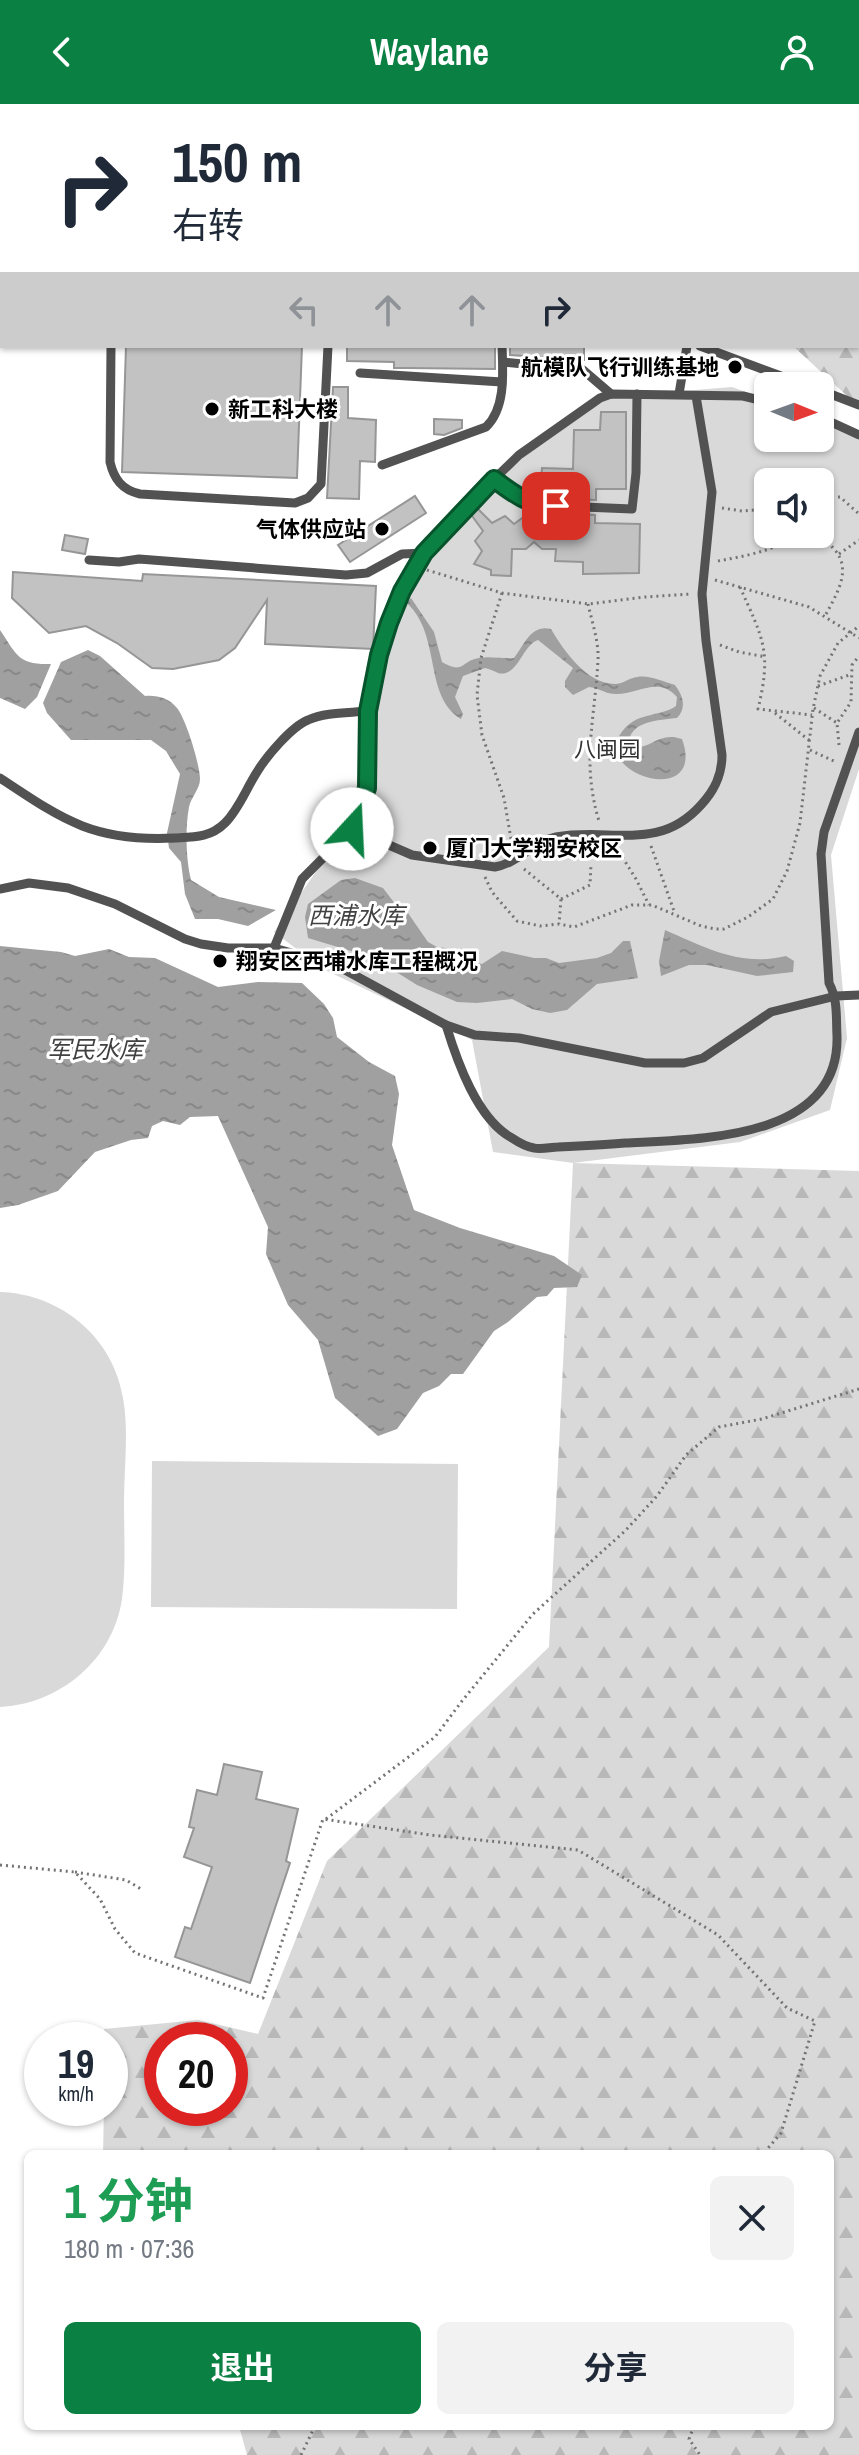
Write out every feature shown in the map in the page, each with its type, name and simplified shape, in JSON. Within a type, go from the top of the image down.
[{"type":"lane","points":[[111,348],[110,462],[114,476],[122,486],[140,494],[295,503],[308,498],[321,484],[328,348]]},
{"type":"lane","points":[[382,465],[486,427],[495,419],[502,382],[502,348]]},
{"type":"lane","points":[[679,394],[687,348]]},
{"type":"lane","points":[[705,348],[770,372]]},
{"type":"lane","points":[[503,362],[583,370],[611,394]]},
{"type":"lane","points":[[360,373],[502,382]]},
{"type":"lane","points":[[274,948],[302,879],[352,829],[367,788],[368,711],[379,655],[389,623],[424,553],[494,479],[541,438],[600,398],[611,394],[679,394],[754,399]]},
{"type":"lane","points":[[494,479],[535,505],[632,509],[636,473],[637,394]]},
{"type":"lane","points":[[834,395],[859,405]]},
{"type":"lane","points":[[352,829],[412,855],[495,867],[515,860],[546,840],[558,837],[664,832],[685,821],[710,795],[722,771],[720,729],[702,594],[712,492],[696,396]]},
{"type":"lane","points":[[834,423],[859,435]]},
{"type":"lane","points":[[89,560],[119,562],[139,559],[346,575],[367,573],[402,554],[424,553]]},
{"type":"lane","points":[[0,778],[51,812],[81,827],[108,834],[202,837],[225,823],[276,747],[305,721],[368,711]]},
{"type":"lane","points":[[446,1025],[457,1061],[492,1121],[509,1137],[534,1148],[680,1140],[746,1132],[773,1125],[805,1106],[820,1091],[836,1059],[836,996],[829,983],[821,854],[824,832],[859,732]]},
{"type":"lane","points":[[0,889],[46,883],[115,904],[201,944],[274,948],[345,970],[446,1025],[475,1035],[555,1044],[645,1063],[684,1063],[703,1058],[771,1012],[836,996],[859,995]]},
{"type":"path","points":[[834,497],[840,497],[859,514]]},
{"type":"path","points":[[710,506],[754,510]]},
{"type":"path","points":[[705,563],[766,550],[799,536],[818,536],[842,558],[843,573],[825,616]]},
{"type":"path","points":[[839,554],[859,540]]},
{"type":"path","points":[[416,565],[436,575],[502,593],[588,604],[702,594]]},
{"type":"path","points":[[704,577],[809,607],[859,638]]},
{"type":"path","points":[[740,587],[761,634],[766,657],[758,709],[812,715]]},
{"type":"path","points":[[502,593],[481,658],[477,695],[482,735],[504,798],[515,860],[561,899]]},
{"type":"path","points":[[588,604],[598,656],[589,742],[591,793],[604,836],[615,846],[649,905]]},
{"type":"path","points":[[479,865],[492,892],[517,921],[540,926],[559,924],[574,927],[632,905],[649,905],[701,926],[724,929],[748,917],[773,899],[787,871],[800,823],[813,707],[820,676],[838,643],[859,626]]},
{"type":"path","points":[[706,641],[766,657]]},
{"type":"path","points":[[847,766],[839,749],[837,723],[851,702],[852,665],[859,656]]},
{"type":"path","points":[[818,686],[852,674]]},
{"type":"path","points":[[813,707],[837,723]]},
{"type":"path","points":[[775,712],[810,741]]},
{"type":"path","points":[[809,750],[847,766]]},
{"type":"path","points":[[648,835],[675,914]]},
{"type":"path","points":[[561,899],[590,885],[591,864]]},
{"type":"path","points":[[559,924],[561,899]]},
{"type":"path","points":[[75,1872],[100,1899],[115,1929],[135,1953],[263,1998],[323,1819],[435,1737],[533,1614],[570,1584],[626,1530],[657,1496],[686,1455],[719,1427],[762,1419],[859,1389]]},
{"type":"path","points":[[326,1819],[430,1835],[578,1850],[718,1935],[787,2008],[815,2021],[781,2133],[766,2150]]},
{"type":"path","points":[[0,1865],[126,1880],[141,1889]]},
{"type":"path","points":[[301,2455],[313,2430]]},
{"type":"path","points":[[692,2430],[689,2439],[700,2455]]},
{"type":"green space","points":[[795,348],[859,348],[859,407],[834,384],[834,372],[821,372]]},
{"type":"green space","name":"八闽园","points":[[732,387],[754,395],[754,452],[834,452],[834,423],[859,431],[859,769],[831,855],[847,1038],[830,1110],[740,1142],[573,1163],[493,1152],[472,1040],[323,969],[274,932],[361,807],[360,709],[424,538],[597,398]]},
{"type":"green space","points":[[573,1163],[859,1171],[859,2455],[247,2455],[240,2430],[834,2430],[834,2150],[103,2150],[104,2126],[128,2126],[128,2027],[144,2025],[144,2126],[248,2126],[248,2032],[258,2034],[327,1861],[549,1647]]},
{"type":"green space","points":[[0,1292],[44,1301],[63,1310],[96,1338],[117,1376],[125,1411],[126,1436],[122,1599],[108,1641],[80,1675],[63,1688],[22,1704],[0,1707]]},
{"type":"green space","points":[[152,1461],[458,1464],[457,1609],[151,1607]]},
{"type":"water","points":[[411,598],[434,632],[442,662],[449,666],[459,667],[483,657],[514,658],[533,633],[544,628],[551,629],[577,665],[605,683],[622,683],[643,676],[675,685],[683,702],[677,718],[653,721],[639,727],[633,731],[629,746],[642,747],[666,737],[682,739],[685,761],[678,774],[664,779],[631,770],[620,759],[616,744],[631,723],[676,706],[677,697],[661,687],[617,694],[589,687],[573,695],[565,687],[565,681],[573,668],[538,640],[510,671],[498,673],[485,668],[463,676],[455,697],[463,714],[461,719],[449,709],[441,696],[425,632],[407,603]]},
{"type":"water","points":[[0,630],[20,657],[32,663],[51,664],[37,697],[25,709],[0,698]]},
{"type":"water","name":"西浦水库","points":[[88,650],[100,656],[145,696],[170,702],[184,722],[200,779],[188,815],[187,854],[191,880],[219,897],[276,910],[248,926],[218,919],[195,919],[185,894],[181,862],[169,848],[167,833],[180,774],[166,751],[151,740],[71,740],[47,713],[43,703],[61,662]]},
{"type":"water","name":"西浦水库","points":[[355,878],[383,888],[396,905],[404,907],[428,942],[437,947],[463,950],[468,960],[482,964],[502,951],[559,963],[597,958],[611,953],[623,941],[630,941],[638,978],[597,984],[567,1010],[550,1013],[532,1009],[512,999],[457,1002],[417,985],[374,958],[308,938],[305,917],[308,904],[341,880]]},
{"type":"water","points":[[665,930],[724,954],[754,959],[786,956],[794,961],[793,972],[757,976],[707,965],[689,965],[661,976],[659,961]]},
{"type":"water","name":"军民水库","points":[[0,946],[75,956],[109,949],[129,957],[155,958],[218,987],[258,982],[302,983],[324,1004],[333,1018],[337,1037],[369,1062],[395,1076],[399,1094],[392,1145],[414,1210],[460,1228],[554,1256],[582,1275],[577,1287],[554,1288],[547,1296],[537,1297],[494,1331],[463,1374],[451,1374],[439,1386],[423,1393],[397,1429],[378,1436],[335,1398],[318,1340],[288,1305],[266,1254],[268,1227],[218,1116],[190,1117],[180,1125],[163,1121],[152,1126],[148,1138],[131,1140],[95,1152],[58,1191],[0,1208]]},
{"type":"building","name":"新工科大楼","points":[[126,348],[302,348],[297,478],[122,472]]},
{"type":"building","points":[[347,348],[495,348],[495,369],[394,368],[394,362],[347,361]]},
{"type":"building","points":[[510,348],[584,348],[584,360],[510,355]]},
{"type":"building","points":[[333,387],[348,387],[348,418],[376,420],[375,462],[360,461],[359,499],[327,498]]},
{"type":"building","points":[[601,412],[626,412],[626,489],[596,489],[596,500],[573,499],[573,484],[541,483],[542,468],[573,469],[574,430],[600,430]]},
{"type":"building","points":[[434,419],[462,420],[462,428],[444,435],[434,434]]},
{"type":"building","name":"气体供应站","points":[[415,496],[426,513],[350,562],[338,545]]},
{"type":"building","points":[[476,507],[492,523],[505,516],[514,524],[525,516],[537,521],[547,516],[557,525],[573,514],[595,515],[595,523],[640,524],[639,573],[583,574],[583,562],[555,561],[556,549],[542,549],[534,542],[526,549],[512,549],[511,576],[491,575],[491,570],[474,564],[482,551],[475,541],[483,531],[470,513]]},
{"type":"building","points":[[65,535],[88,539],[85,554],[62,550]]},
{"type":"building","points":[[13,572],[142,581],[143,574],[376,586],[373,649],[265,644],[267,600],[235,648],[219,660],[173,669],[152,668],[86,626],[49,633],[12,598]]},
{"type":"building","points":[[224,1764],[262,1772],[256,1799],[298,1809],[286,1861],[290,1863],[250,1983],[175,1957],[185,1927],[191,1929],[212,1867],[184,1857],[194,1828],[189,1827],[197,1790],[217,1795]]},
{"type":"place","name":"航模队飞行训练基地","points":[[735,367]]},
{"type":"place","name":"新工科大楼","points":[[212,409]]},
{"type":"place","name":"气体供应站","points":[[382,529]]},
{"type":"place","name":"厦门大学翔安校区","points":[[430,848]]},
{"type":"place","name":"翔安区西埔水库工程概况","points":[[220,961]]},
{"type":"route","points":[[352,829],[367,788],[368,711],[379,655],[402,591],[416,565],[457,515],[494,479],[535,505],[556,506]]}]
